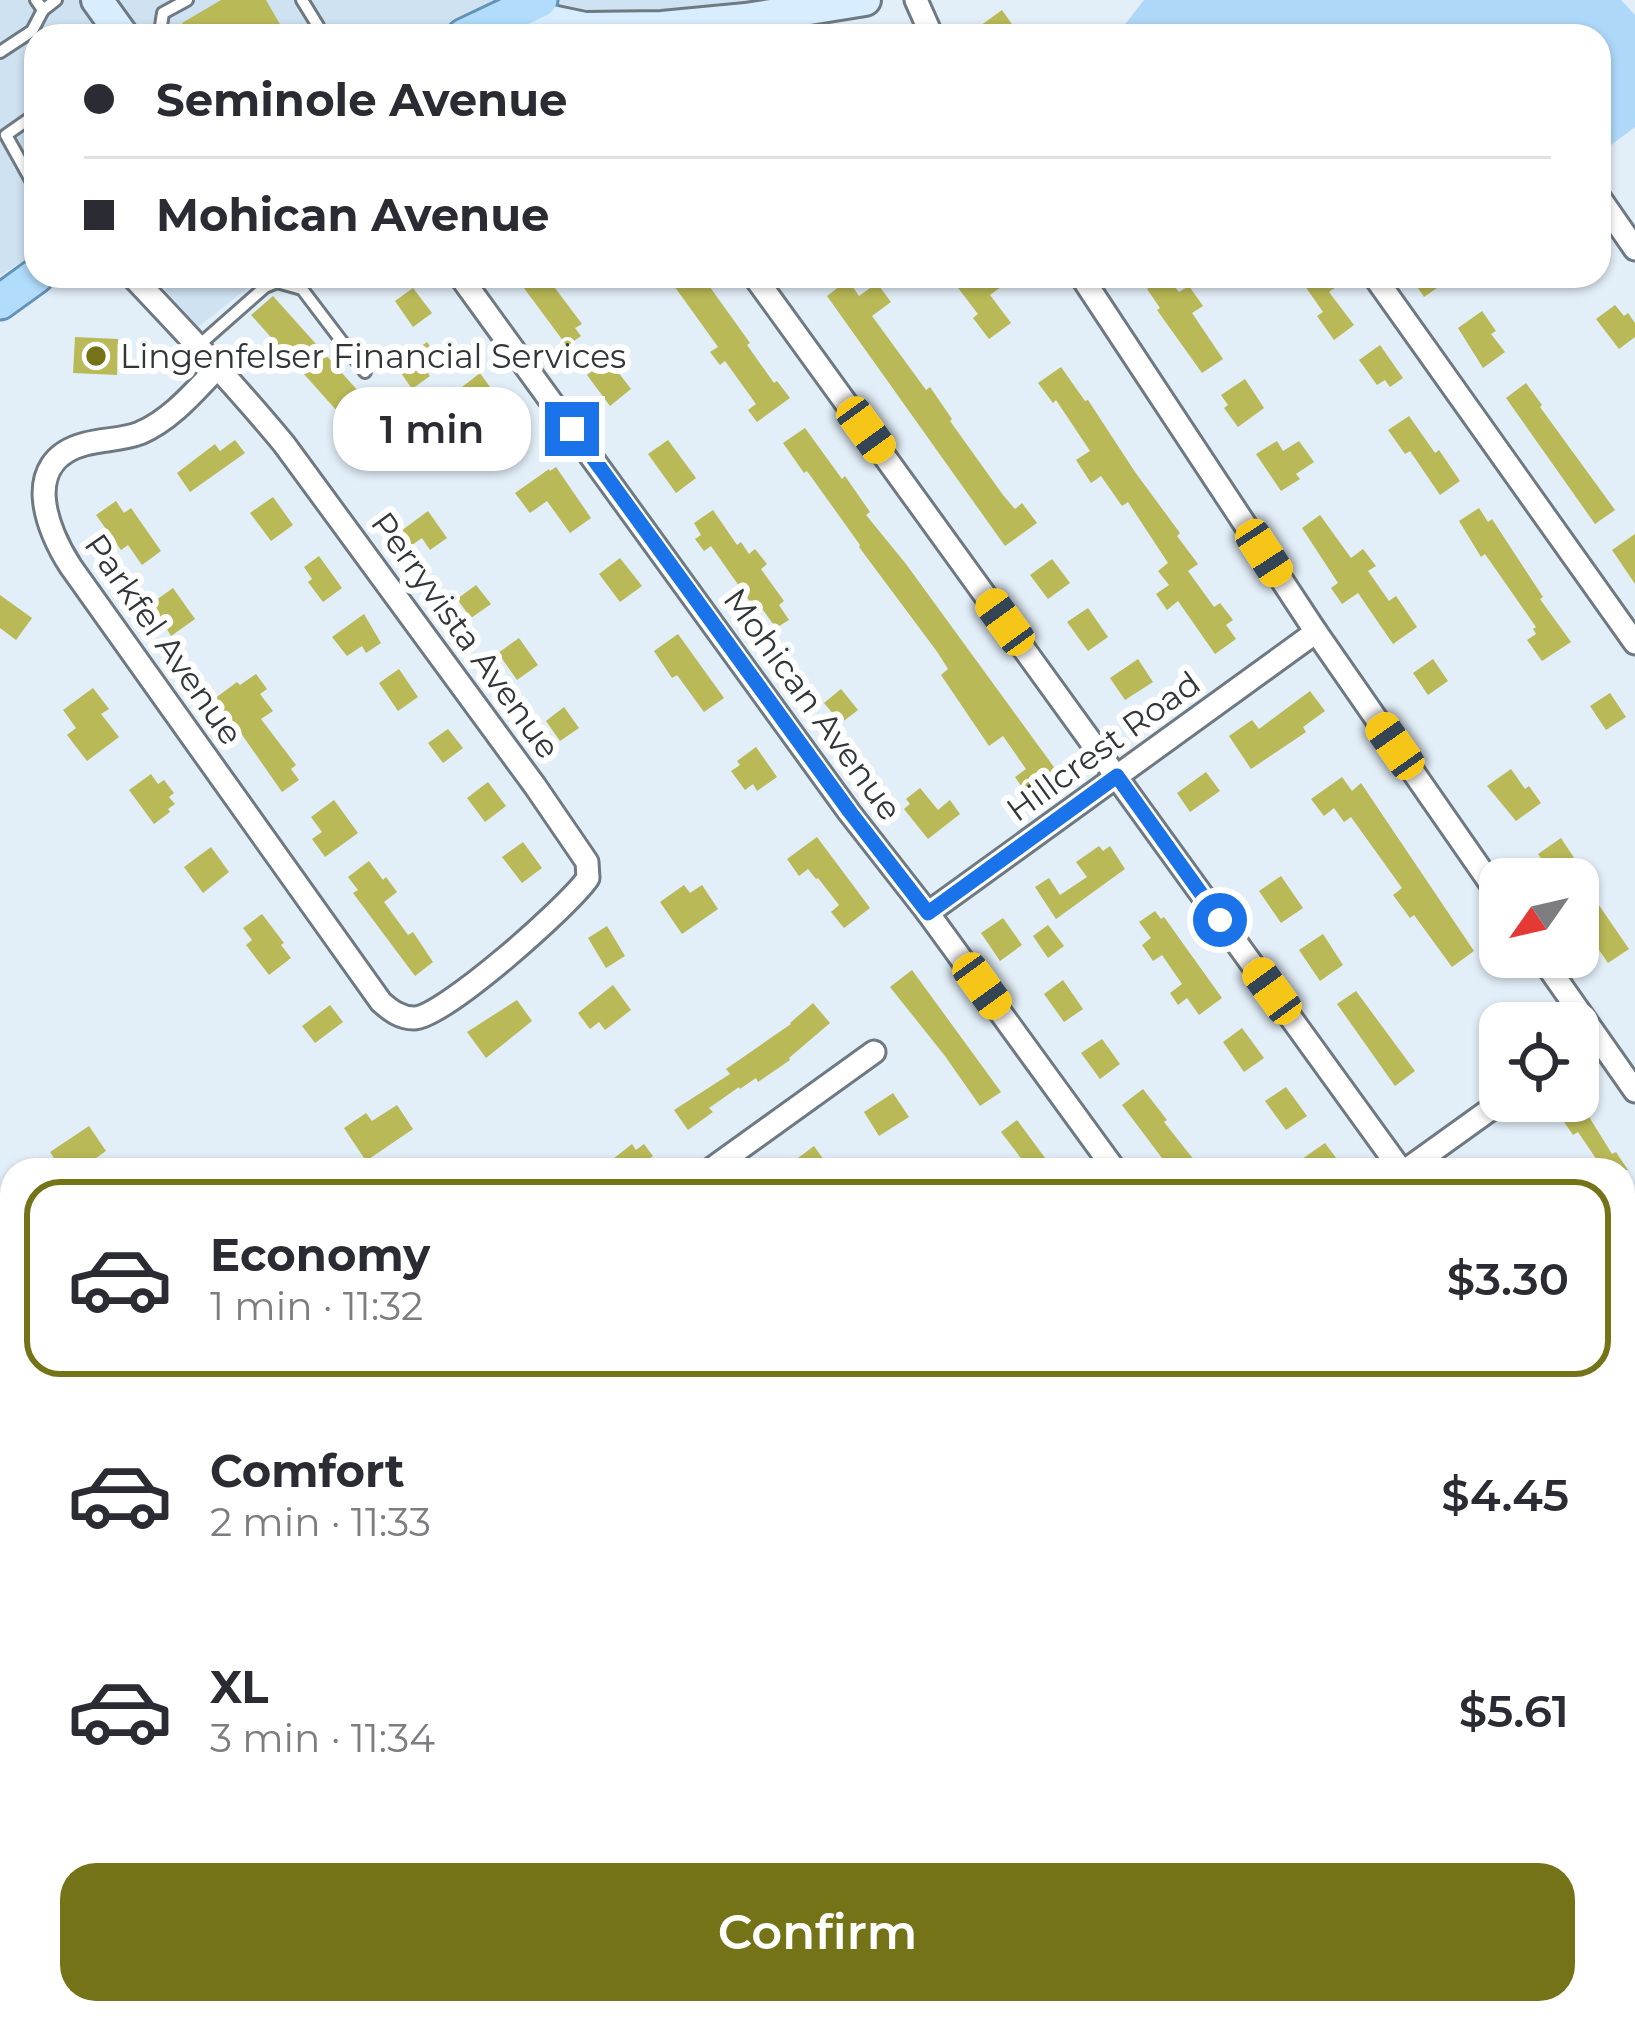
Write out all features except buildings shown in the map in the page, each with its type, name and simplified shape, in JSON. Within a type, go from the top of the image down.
[{"type":"main road","points":[[489,24],[526,6]]},
{"type":"street","points":[[711,24],[865,0]]},
{"type":"street","points":[[526,6],[574,24]]},
{"type":"street","points":[[1611,214],[1635,249]]},
{"type":"street","name":"Perryvista Avenue","points":[[143,288],[218,367],[306,472],[586,862],[588,878],[564,907],[434,1011],[417,1018],[393,1012],[381,1002]]},
{"type":"street","name":"Mohican Avenue","points":[[469,288],[1106,1158]]},
{"type":"street","points":[[763,288],[1395,1158]]},
{"type":"street","points":[[1089,288],[1316,632],[1479,867]]},
{"type":"street","points":[[1383,288],[1635,644]]},
{"type":"street","name":"Parkfel Avenue","points":[[218,367],[173,412],[143,432],[68,450],[46,481],[45,512],[71,567],[381,1002]]},
{"type":"street","name":"Hillcrest Road","points":[[928,913],[1316,632]]},
{"type":"street","points":[[727,1158],[874,1052]]},
{"type":"street","points":[[1599,1054],[1635,1091]]},
{"type":"street","points":[[1421,1158],[1479,1117]]},
{"type":"lane","points":[[40,5],[56,0]]},
{"type":"lane","points":[[161,24],[163,14],[187,0]]},
{"type":"lane","points":[[24,122],[6,135],[24,167]]},
{"type":"lane","points":[[198,346],[265,288]]},
{"type":"lane","points":[[298,288],[364,372]]},
{"type":"shaded area","points":[[0,0],[79,0],[91,16],[120,0],[788,0],[695,24],[24,24],[24,260],[0,276]]},
{"type":"shaded area","points":[[1144,0],[1621,0],[1635,15],[1635,127],[1611,145],[1611,24],[1125,24]]},
{"type":"shaded area","points":[[165,288],[248,288],[198,327]]},
{"type":"place","name":"Lingenfelser Financial Services","points":[[96,356]]},
{"type":"route","points":[[572,429],[928,913],[1117,776],[1220,920]]}]
